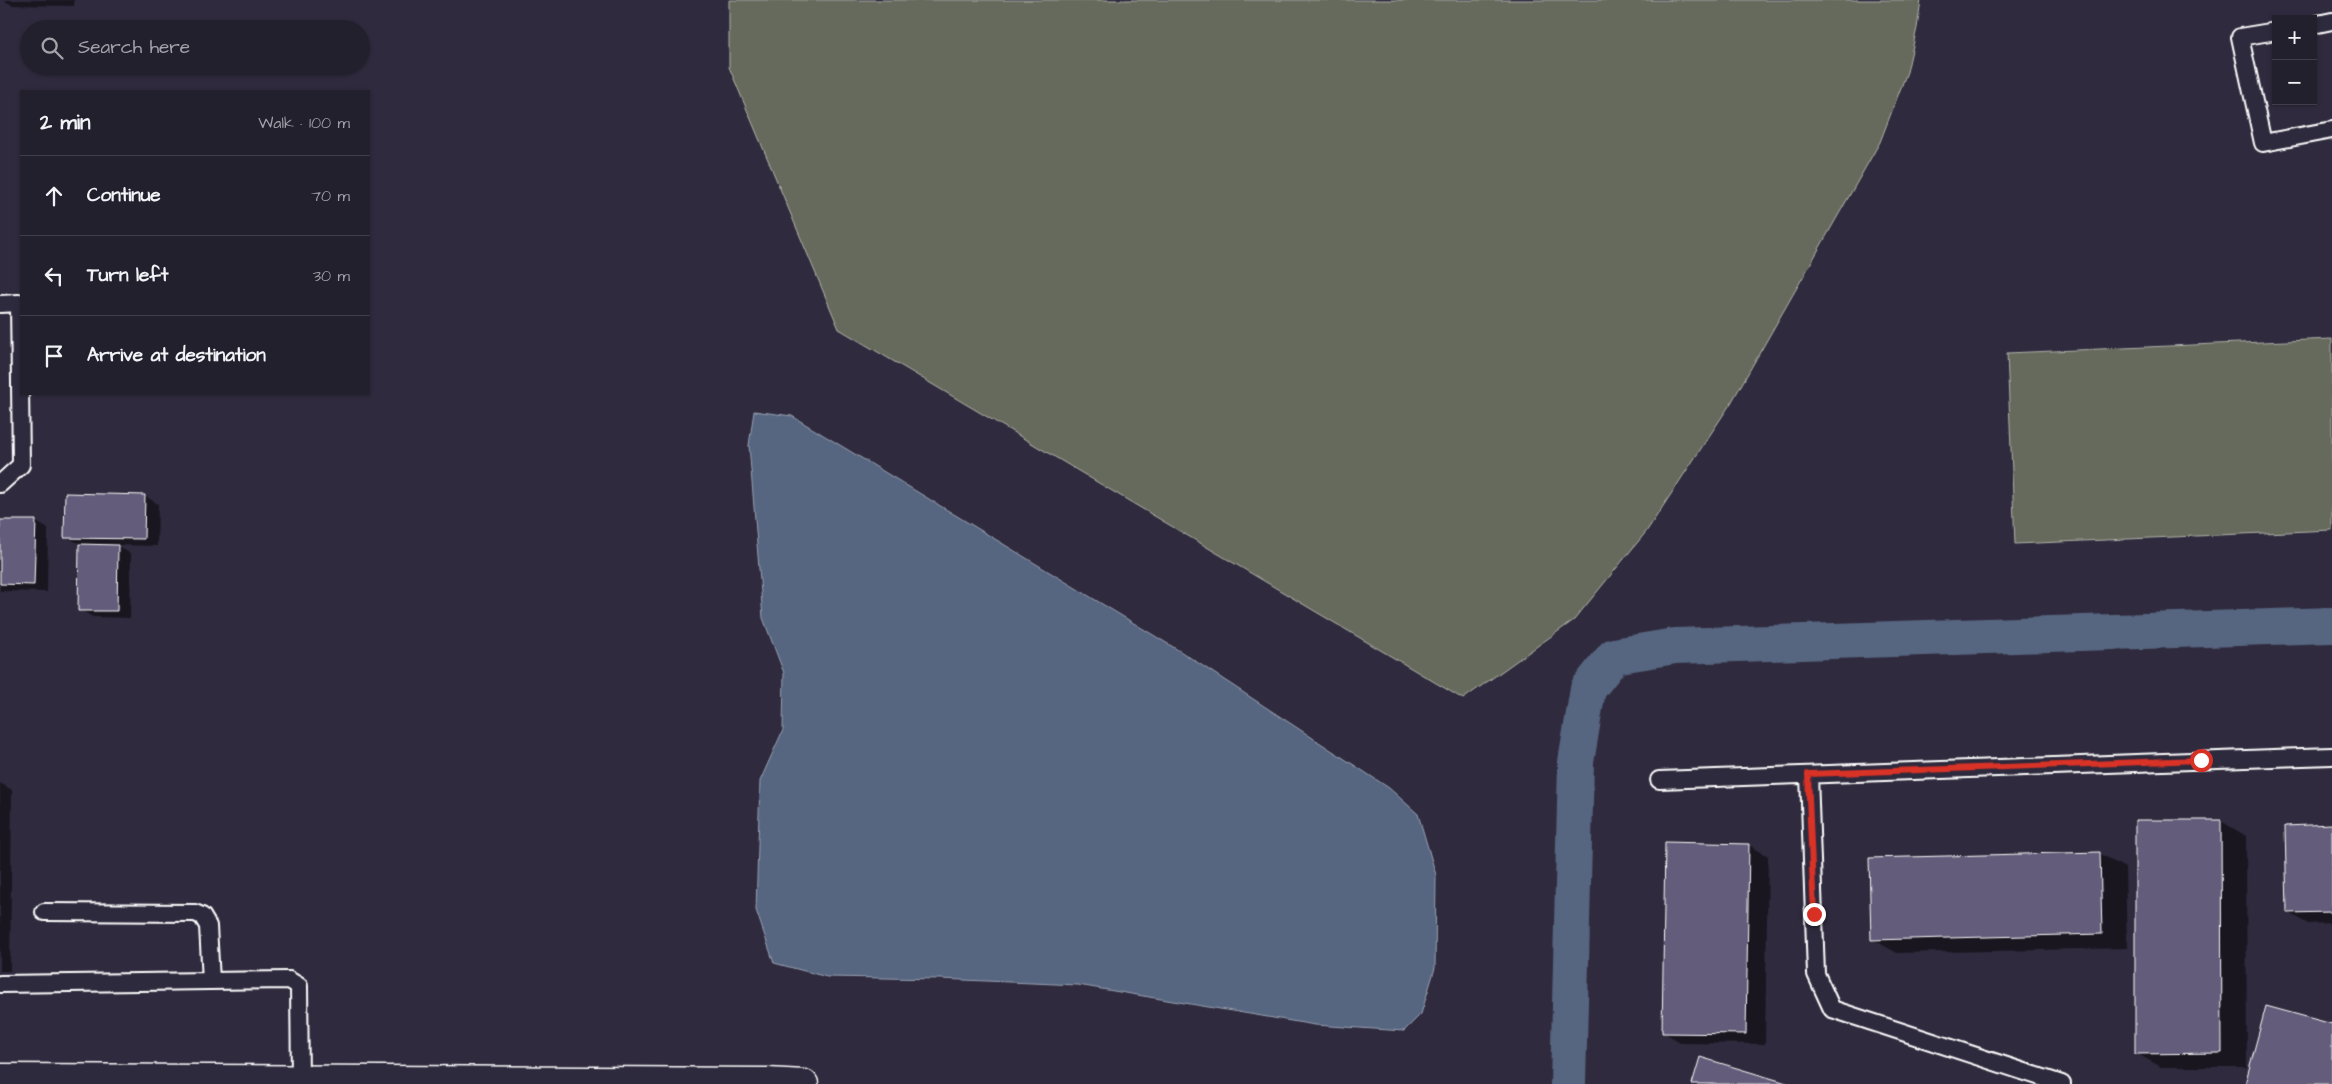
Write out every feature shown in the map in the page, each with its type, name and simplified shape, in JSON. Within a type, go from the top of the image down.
[{"type":"main road","points":[[0,1078],[767,1082],[804,1084]]},
{"type":"lane","points":[[2317,24],[2332,22]]},
{"type":"lane","points":[[2272,32],[2240,37],[2263,142],[2332,130]]},
{"type":"lane","points":[[0,304],[19,304],[20,384]]},
{"type":"lane","points":[[0,484],[21,465],[20,395]]},
{"type":"lane","points":[[1659,780],[2332,756]]},
{"type":"lane","points":[[1808,774],[1816,974],[1832,1009],[2062,1084]]},
{"type":"lane","points":[[44,912],[195,913],[202,916],[208,926],[210,981]]},
{"type":"lane","points":[[0,984],[289,980],[299,986],[300,1080]]},
{"type":"green space","points":[[729,0],[1921,0],[1907,72],[1880,142],[1731,403],[1646,532],[1574,620],[1463,699],[839,329],[729,67]]},
{"type":"green space","points":[[2332,339],[2332,530],[2015,544],[2007,353]]},
{"type":"water","points":[[754,411],[792,416],[1183,653],[1389,788],[1418,814],[1436,875],[1435,968],[1421,1014],[1404,1031],[1315,1025],[1078,985],[940,979],[827,977],[774,963],[756,910],[760,781],[783,730],[784,673],[763,618],[749,445]]},
{"type":"building","points":[[65,493],[145,495],[144,539],[64,538]]},
{"type":"building","points":[[0,520],[36,520],[34,585],[0,584]]},
{"type":"building","points":[[79,544],[118,545],[117,611],[78,611]]},
{"type":"building","points":[[2135,820],[2221,820],[2222,1053],[2135,1054]]},
{"type":"building","points":[[2332,824],[2332,912],[2287,913],[2285,826]]},
{"type":"building","points":[[1665,842],[1749,844],[1746,1034],[1662,1033]]},
{"type":"building","points":[[2100,852],[2102,934],[1871,940],[1869,858]]},
{"type":"building","points":[[2266,1006],[2332,1024],[2332,1084],[2245,1084]]},
{"type":"building","points":[[1700,1057],[1790,1084],[1692,1084]]},
{"type":"waterway","points":[[1568,1084],[1576,762],[1588,689],[1614,656],[1675,646],[2332,625]]},
{"type":"route","points":[[1814,914],[1808,774],[2201,760]]}]
